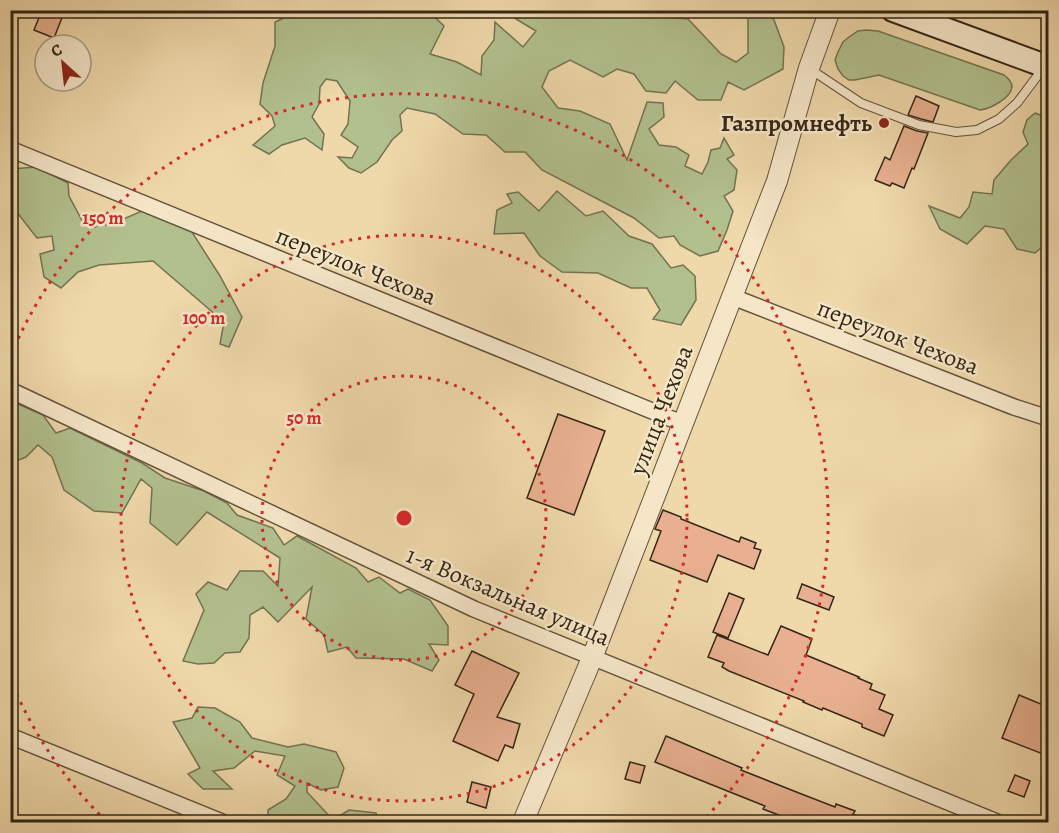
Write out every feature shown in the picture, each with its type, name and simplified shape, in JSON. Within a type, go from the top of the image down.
[{"type":"main road","points":[[900,12],[1047,67]]},
{"type":"street","name":"улица Чехова","points":[[523,822],[592,658],[777,181],[809,68],[830,10]]},
{"type":"street","name":"переулок Чехова","points":[[10,149],[684,424]]},
{"type":"street","name":"переулок Чехова","points":[[733,297],[1048,418]]},
{"type":"street","name":"1-я Вокзальная улица","points":[[10,390],[474,609],[988,821]]},
{"type":"street","points":[[10,736],[222,822]]},
{"type":"lane","points":[[809,68],[861,103],[919,126],[956,132],[977,130],[999,120],[1017,103],[1047,67]]},
{"type":"green space","points":[[645,10],[664,17],[688,19],[721,54],[736,62],[748,53],[748,18],[743,11],[766,11],[774,20],[784,47],[783,69],[744,90],[728,82],[721,100],[698,100],[675,81],[666,93],[646,91],[634,74],[617,69],[603,77],[570,60],[549,71],[542,87],[558,108],[580,111],[610,124],[627,160],[647,102],[663,103],[664,117],[649,129],[659,145],[676,147],[689,155],[685,166],[702,174],[711,150],[720,148],[724,138],[734,155],[727,159],[737,170],[734,190],[724,196],[733,211],[718,251],[700,256],[680,245],[674,236],[659,238],[634,218],[542,170],[525,152],[505,152],[486,135],[463,134],[435,114],[407,108],[400,115],[402,131],[392,140],[377,162],[361,173],[349,168],[338,157],[352,158],[358,147],[341,135],[348,124],[350,101],[337,81],[326,79],[320,87],[319,104],[312,117],[324,134],[322,150],[305,138],[282,145],[269,154],[253,145],[275,126],[272,116],[260,104],[263,83],[275,46],[275,22],[299,11],[428,11],[444,26],[430,54],[457,62],[481,75],[482,56],[494,40],[495,22],[523,47],[536,31],[516,19],[532,11]]},
{"type":"green space","points":[[858,31],[878,31],[1004,75],[1011,83],[1011,91],[999,102],[980,110],[879,75],[849,80],[838,69],[835,60],[843,42]]},
{"type":"green space","points":[[1035,113],[1048,118],[1048,242],[1035,253],[1017,249],[1004,229],[985,226],[967,244],[940,229],[929,206],[960,218],[969,207],[973,192],[992,194],[994,180],[1028,144],[1023,132],[1027,120]]},
{"type":"green space","points":[[36,167],[68,183],[69,196],[84,224],[110,225],[144,210],[192,232],[220,276],[242,317],[229,347],[220,344],[224,322],[153,261],[99,265],[78,272],[61,288],[44,277],[40,254],[54,250],[52,236],[37,238],[16,211],[11,244],[11,169]]},
{"type":"green space","points":[[557,191],[586,216],[603,211],[629,236],[652,244],[671,268],[683,265],[695,276],[696,300],[681,325],[653,319],[660,310],[647,288],[631,288],[598,273],[562,272],[540,256],[524,233],[494,234],[497,210],[512,203],[507,194],[518,192],[539,211]]},
{"type":"green space","points":[[11,401],[43,415],[56,433],[70,428],[142,463],[165,478],[204,491],[227,503],[237,515],[273,528],[284,545],[297,536],[356,568],[368,582],[379,577],[400,593],[408,589],[430,600],[448,626],[448,645],[429,644],[439,660],[432,671],[404,659],[356,658],[347,647],[328,652],[324,635],[306,619],[312,587],[278,622],[263,607],[250,615],[249,638],[240,652],[225,653],[214,663],[198,664],[183,661],[204,610],[196,594],[208,582],[227,590],[240,571],[263,571],[278,586],[280,558],[207,512],[177,545],[150,523],[152,488],[141,479],[122,513],[94,511],[64,490],[52,457],[38,445],[26,457],[11,463]]},
{"type":"green space","points":[[198,707],[215,708],[240,722],[252,738],[288,747],[304,744],[336,752],[344,768],[338,787],[321,790],[307,783],[307,792],[333,820],[349,810],[376,813],[379,822],[277,822],[268,819],[268,810],[286,799],[295,786],[277,775],[285,756],[255,751],[234,768],[213,771],[232,789],[203,789],[188,774],[200,768],[173,722],[192,718]]},
{"type":"building","points":[[42,10],[65,10],[56,33],[42,33],[34,30]]},
{"type":"building","points":[[916,96],[939,106],[933,122],[908,115]]},
{"type":"building","points":[[904,126],[928,133],[904,188],[875,180],[885,157],[890,160]]},
{"type":"building","points":[[558,414],[605,431],[574,515],[527,498]]},
{"type":"building","points":[[663,510],[739,542],[741,537],[756,543],[754,548],[761,550],[754,569],[718,555],[707,582],[650,560],[661,531],[655,529]]},
{"type":"building","points":[[802,584],[834,597],[829,610],[797,598]]},
{"type":"building","points":[[729,593],[744,599],[728,638],[713,632]]},
{"type":"building","points":[[781,626],[812,639],[806,655],[859,677],[872,684],[870,689],[885,695],[879,709],[893,715],[884,736],[862,727],[862,724],[823,708],[822,710],[729,671],[722,667],[724,663],[708,657],[717,635],[768,655]]},
{"type":"building","points":[[472,651],[519,673],[497,717],[520,724],[513,748],[505,745],[498,761],[453,741],[474,694],[455,685]]},
{"type":"building","points":[[1019,695],[1048,707],[1048,756],[1002,738]]},
{"type":"building","points":[[666,736],[742,768],[741,770],[835,807],[836,804],[855,811],[853,814],[872,822],[797,822],[763,809],[765,806],[655,762]]},
{"type":"building","points":[[630,762],[645,766],[640,783],[625,779]]},
{"type":"building","points":[[1015,775],[1030,781],[1024,797],[1008,791]]},
{"type":"building","points":[[472,782],[491,787],[486,808],[467,802]]},
{"type":"place","name":"Газпромнефть","points":[[884,123]]}]
